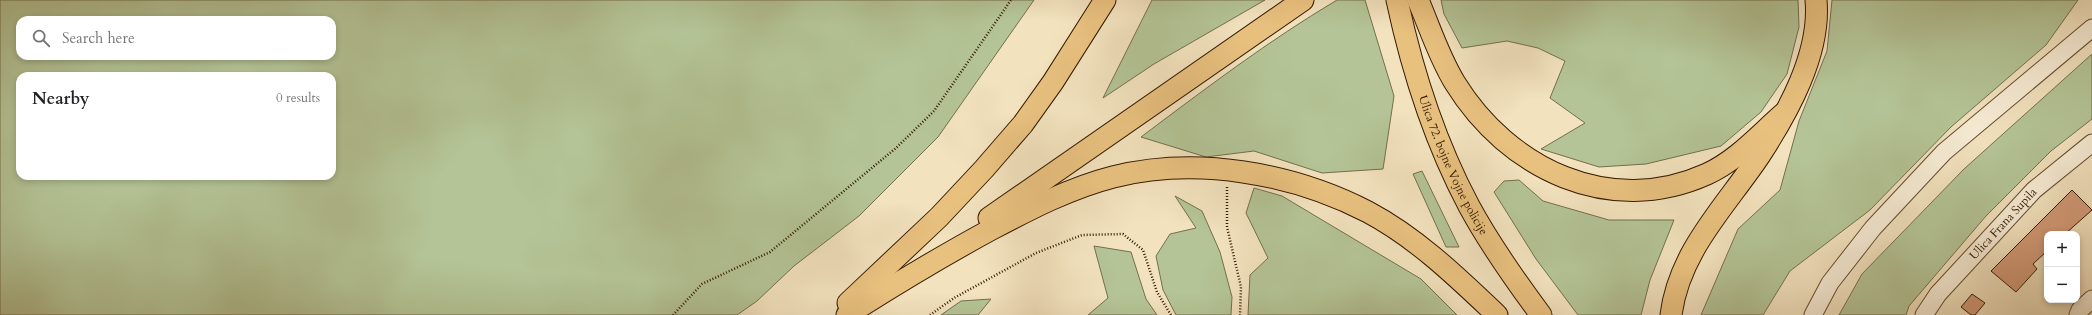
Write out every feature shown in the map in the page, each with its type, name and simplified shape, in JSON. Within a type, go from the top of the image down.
[{"type":"main road","points":[[837,315],[984,170],[1023,124],[1053,82],[1105,0]]},
{"type":"main road","points":[[929,263],[995,214],[1303,0]]},
{"type":"main road","name":"Ulica 72. bojne Vojne policije","points":[[1397,0],[1408,50],[1438,137],[1469,206],[1509,272],[1541,315]]},
{"type":"main road","points":[[1418,0],[1442,58],[1456,84],[1482,120],[1518,152],[1541,167],[1577,183],[1609,190],[1647,190],[1681,184],[1708,174],[1733,159],[1783,114]]},
{"type":"main road","points":[[1671,315],[1672,303],[1683,270],[1699,238],[1760,155],[1795,92],[1805,69],[1813,40],[1816,0]]},
{"type":"main road","points":[[847,315],[929,263],[1029,209],[1068,192],[1112,178],[1147,170],[1191,168],[1227,171],[1284,180],[1326,193],[1370,213],[1412,242],[1455,275],[1497,315]]},
{"type":"street","points":[[1812,315],[1830,283],[1873,228],[1944,152],[2092,28]]},
{"type":"street","name":"Ulica Frana Supila","points":[[1924,315],[1938,294],[2034,190],[2092,144]]},
{"type":"street","points":[[2078,315],[2080,310],[2092,300]]},
{"type":"path","points":[[673,315],[702,284],[770,252],[896,148],[934,111],[1011,0]]},
{"type":"path","points":[[1227,171],[1227,227],[1241,287],[1240,315]]},
{"type":"path","points":[[930,315],[954,298],[1036,253],[1082,234],[1123,234],[1143,250],[1157,292],[1171,315]]},
{"type":"green space","points":[[0,0],[1034,0],[938,137],[859,216],[794,266],[757,301],[737,315],[0,315]]},
{"type":"green space","points":[[1152,0],[1265,0],[1154,64],[1103,98]]},
{"type":"green space","points":[[1337,0],[1365,0],[1394,96],[1383,169],[1322,173],[1254,151],[1206,157],[1141,137],[1213,83],[1286,32]]},
{"type":"green space","points":[[1441,0],[1798,0],[1799,27],[1787,74],[1761,112],[1721,146],[1646,164],[1599,167],[1541,149],[1585,123],[1550,98],[1565,61],[1538,48],[1507,41],[1462,48],[1444,14]]},
{"type":"green space","points":[[1832,0],[2078,0],[2046,45],[1951,127],[1870,210],[1790,271],[1763,315],[1701,315],[1738,229],[1780,190],[1799,121],[1827,51]]},
{"type":"green space","points":[[2092,54],[2092,119],[2051,151],[1986,216],[1909,306],[1906,315],[1839,315],[1862,274],[1964,169]]},
{"type":"green space","points":[[1422,171],[1459,247],[1446,247],[1413,174]]},
{"type":"green space","points":[[1519,180],[1543,201],[1609,220],[1674,220],[1650,280],[1641,315],[1578,315],[1536,259],[1494,192],[1504,181]]},
{"type":"green space","points":[[1254,188],[1282,196],[1421,279],[1457,315],[1248,315],[1250,275],[1268,258],[1246,213]]},
{"type":"green space","points":[[1175,196],[1202,211],[1220,252],[1232,297],[1231,315],[1176,315],[1163,290],[1156,256],[1170,234],[1196,228]]},
{"type":"green space","points":[[1094,246],[1131,252],[1146,299],[1157,315],[1088,315],[1108,298]]},
{"type":"green space","points":[[991,299],[978,315],[941,315],[961,301]]},
{"type":"building","points":[[2072,190],[2092,210],[2068,231],[2044,231],[2044,254],[2033,264],[2037,269],[2016,292],[1991,271]]},
{"type":"building","points":[[1972,294],[1985,303],[1975,315],[1971,315],[1961,307]]}]
